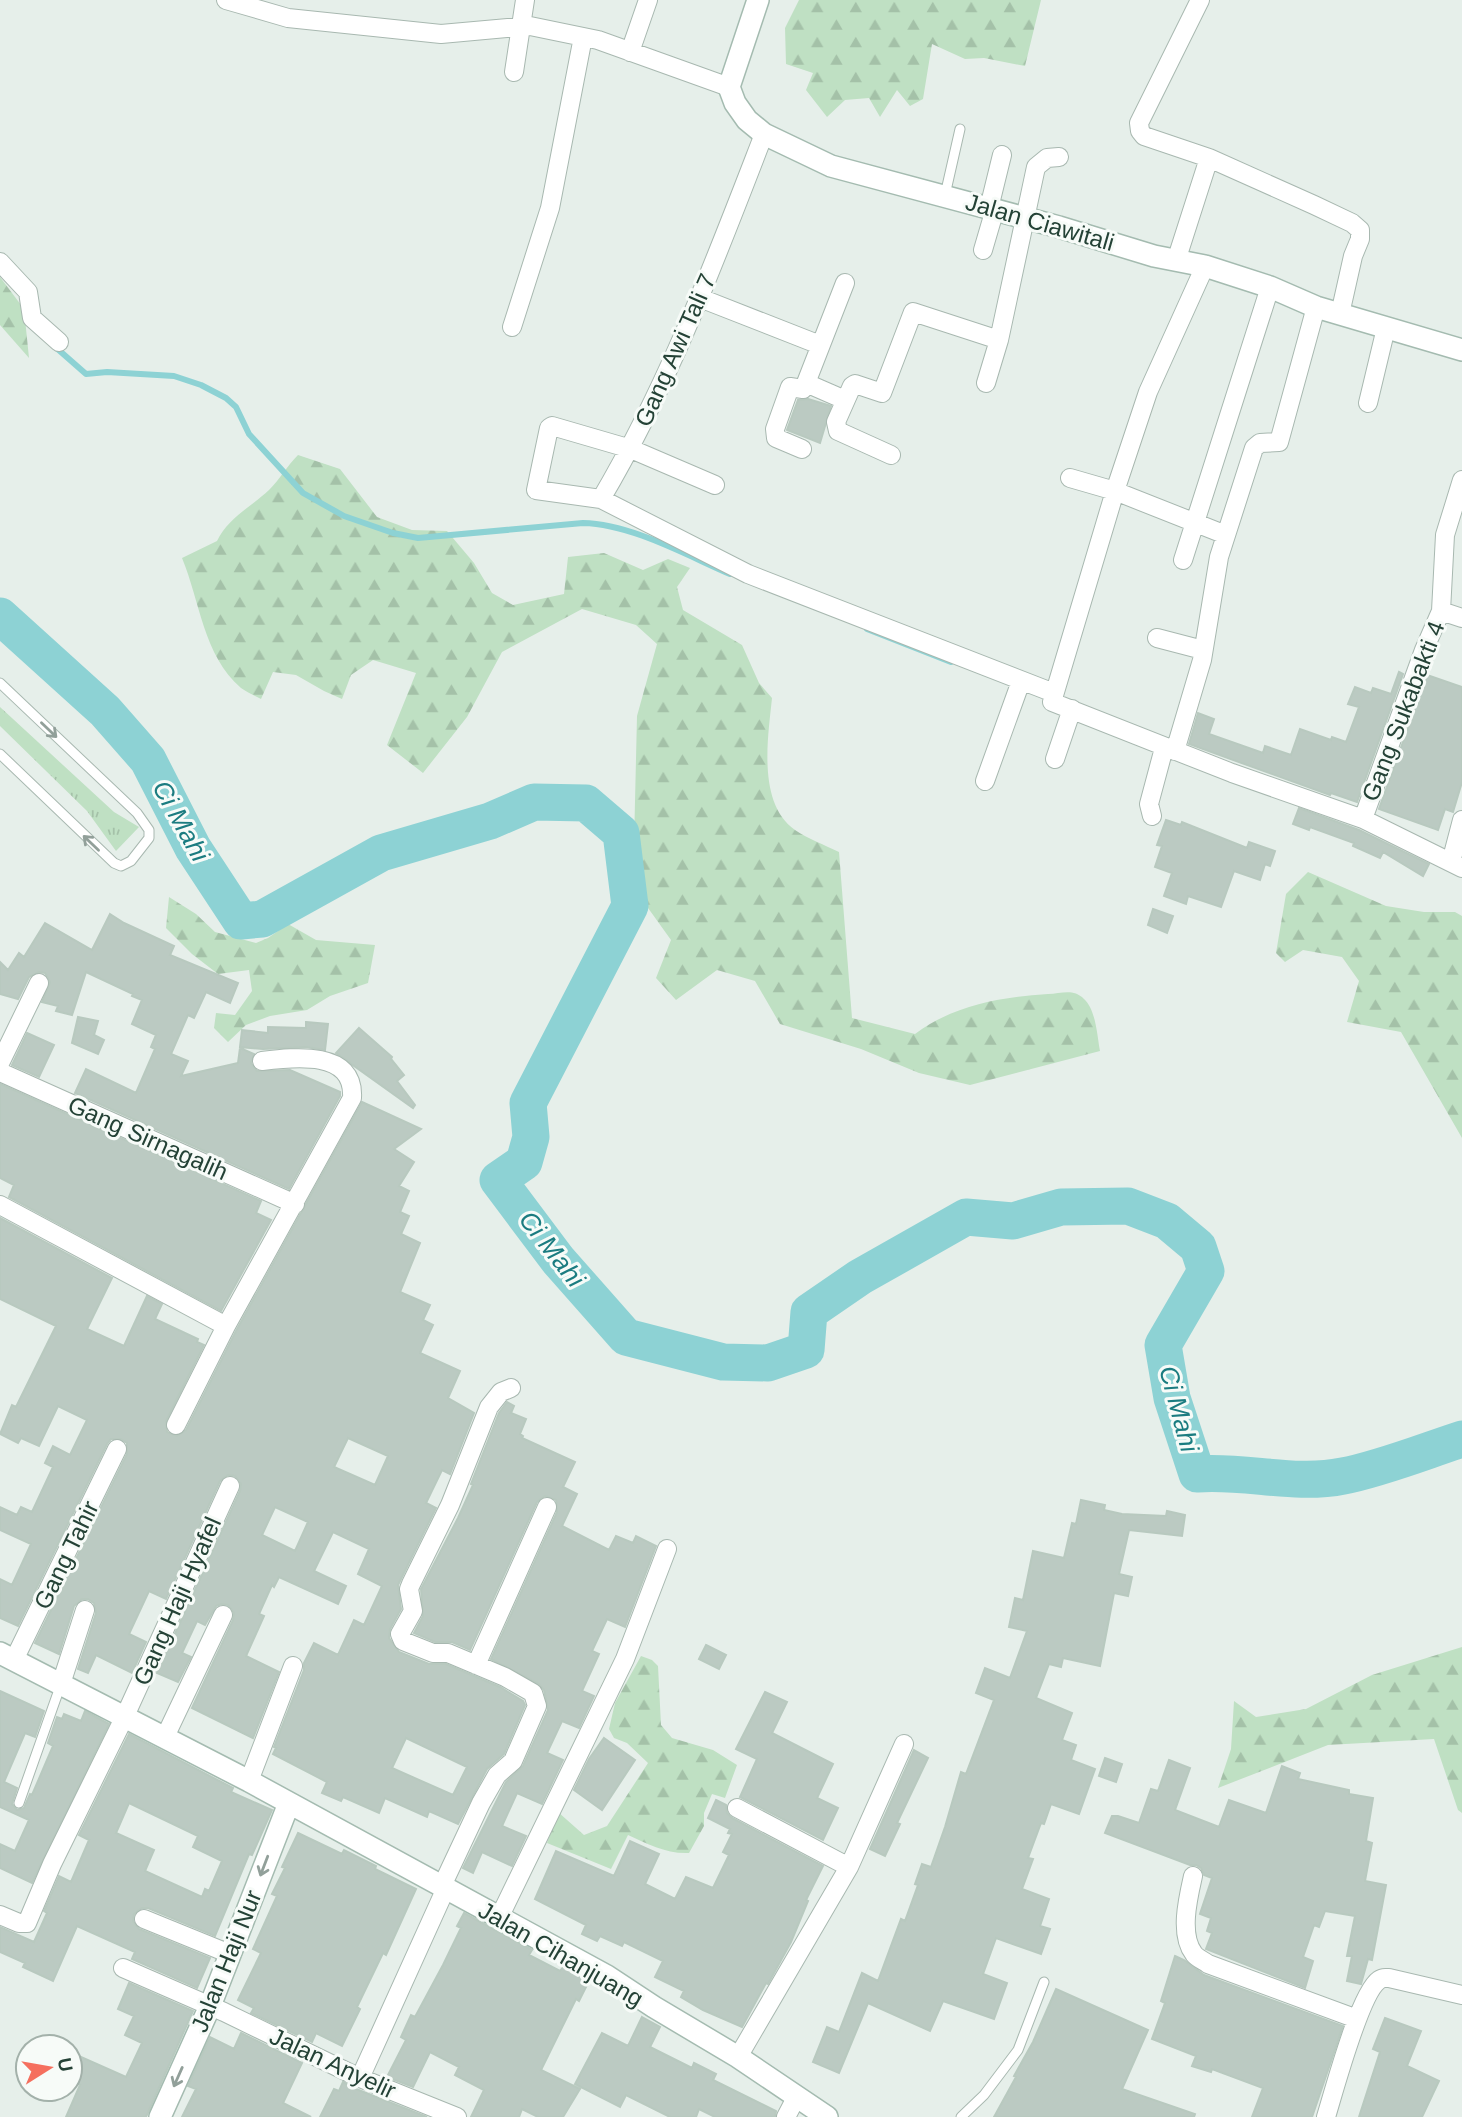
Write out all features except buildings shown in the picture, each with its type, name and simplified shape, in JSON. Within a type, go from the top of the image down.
[{"type":"street","points":[[226,0],[288,18],[441,34],[463,34],[523,26],[583,37],[729,88],[758,0]]},
{"type":"street","points":[[514,72],[525,0]]},
{"type":"street","points":[[630,52],[648,0]]},
{"type":"street","points":[[1200,0],[1139,123],[1140,131],[1144,136],[1209,158],[1314,205],[1352,223],[1360,230],[1360,239],[1353,256],[1339,314]]},
{"type":"street","points":[[512,327],[550,208],[583,37]]},
{"type":"street","name":"Jalan Ciawitali","points":[[729,88],[735,103],[747,120],[764,134],[831,166],[945,195],[1176,261],[1205,266],[1270,287],[1316,307],[1462,350]]},
{"type":"street","name":"Gang Awi Tali 7","points":[[601,499],[631,449],[700,298],[764,134]]},
{"type":"street","points":[[984,250],[1002,155]]},
{"type":"street","points":[[986,383],[999,340],[1038,164],[1047,158],[1059,157]]},
{"type":"street","points":[[1176,261],[1209,158]]},
{"type":"street","points":[[0,262],[28,292],[32,318],[59,342]]},
{"type":"street","points":[[1205,266],[1148,393],[1115,491],[1052,702],[1169,750],[1363,819],[1457,865],[1462,820]]},
{"type":"street","points":[[802,449],[776,438],[774,434],[790,387],[800,389],[806,383],[845,283]]},
{"type":"street","points":[[1183,560],[1270,287]]},
{"type":"street","points":[[700,298],[820,345]]},
{"type":"street","points":[[1152,816],[1149,803],[1203,650],[1219,557],[1254,448],[1260,443],[1279,442],[1316,307]]},
{"type":"street","points":[[891,455],[838,431],[836,422],[855,384],[882,393],[913,312],[999,340]]},
{"type":"street","points":[[1368,402],[1385,328]]},
{"type":"street","points":[[806,383],[845,400]]},
{"type":"street","points":[[715,485],[631,449],[552,426],[549,428],[536,489],[601,499],[748,574],[1054,693]]},
{"type":"street","points":[[1070,478],[1115,491],[1226,535]]},
{"type":"street","name":"Gang Sukabakti 4","points":[[1363,819],[1424,650],[1441,611],[1445,535],[1462,480]]},
{"type":"street","points":[[1441,611],[1462,618]]},
{"type":"street","points":[[1157,638],[1203,650]]},
{"type":"street","points":[[985,781],[1021,681]]},
{"type":"street","points":[[1055,759],[1072,709]]},
{"type":"street","points":[[0,1063],[39,983]]},
{"type":"street","points":[[176,1425],[226,1326],[352,1098],[351,1079],[339,1066],[330,1062],[291,1059],[262,1061]]},
{"type":"street","name":"Gang Sirnagalih","points":[[0,1072],[295,1204]]},
{"type":"street","points":[[0,1205],[226,1326]]},
{"type":"street","points":[[360,2078],[481,1803],[497,1775],[513,1760],[537,1706],[533,1693],[448,1653],[428,1652],[403,1641],[400,1633],[413,1611],[409,1590],[411,1584],[450,1505],[489,1407],[501,1392],[511,1388]]},
{"type":"street","name":"Gang Tahir","points":[[7,1657],[117,1449]]},
{"type":"street","name":"Gang Haji Hyafel","points":[[0,1915],[19,1923],[27,1923],[52,1864],[125,1716],[230,1486]]},
{"type":"street","points":[[476,1665],[547,1507]]},
{"type":"street","points":[[499,1917],[625,1659],[667,1549]]},
{"type":"street","points":[[62,1676],[85,1609]]},
{"type":"street","points":[[165,1737],[223,1615]]},
{"type":"street","name":"Jalan Cihanjuang","points":[[7,1657],[62,1676],[125,1716],[289,1802],[607,1976],[738,2057],[827,2117]]},
{"type":"street","points":[[249,1781],[293,1666]]},
{"type":"street","points":[[738,2057],[849,1867],[904,1744]]},
{"type":"street","name":"Jalan Haji Nur","points":[[160,2117],[210,2006],[289,1802]]},
{"type":"street","points":[[737,1808],[849,1867]]},
{"type":"street","points":[[1193,1876],[1185,1911],[1190,1945],[1195,1955],[1208,1964],[1357,2019]]},
{"type":"street","points":[[144,1919],[230,1954]]},
{"type":"street","name":"Jalan Anyelir","points":[[123,1968],[210,2006],[360,2078],[457,2117]]},
{"type":"street","points":[[1326,2117],[1357,2019],[1376,1982],[1389,1978],[1462,1995]]},
{"type":"street","points":[[786,2117],[797,2096]]},
{"type":"lane","points":[[945,195],[960,129]]},
{"type":"lane","points":[[0,683],[137,813],[149,830],[149,838],[131,861],[121,866],[114,863],[0,754]]},
{"type":"lane","points":[[19,1804],[62,1676]]},
{"type":"lane","points":[[961,2117],[984,2095],[1018,2050],[1044,1982]]},
{"type":"green space","points":[[799,0],[1041,0],[1025,66],[984,58],[965,59],[932,44],[923,99],[910,106],[897,90],[880,117],[869,98],[845,100],[827,117],[806,90],[813,73],[786,64],[785,28]]},
{"type":"green space","points":[[0,277],[24,309],[29,358],[0,325]]},
{"type":"green space","points":[[298,455],[340,469],[377,517],[412,530],[447,531],[474,563],[492,593],[513,605],[564,594],[568,557],[604,553],[643,570],[668,559],[690,568],[677,587],[683,610],[742,645],[759,683],[772,698],[767,750],[770,787],[775,804],[783,818],[795,830],[839,852],[852,1018],[915,1034],[946,1016],[978,1004],[1013,997],[1071,993],[1084,999],[1091,1010],[1100,1051],[970,1085],[919,1073],[861,1049],[780,1024],[755,981],[717,970],[676,1000],[656,978],[671,940],[633,887],[637,716],[657,644],[636,625],[582,609],[502,652],[467,717],[423,773],[387,745],[416,673],[373,660],[351,675],[342,699],[296,675],[273,672],[261,699],[241,688],[228,675],[210,644],[182,558],[217,541],[227,526],[269,490]]},
{"type":"green space","points":[[0,707],[114,812],[139,827],[116,851],[87,811],[0,726]]},
{"type":"green space","points":[[1308,872],[1386,906],[1424,912],[1455,912],[1462,916],[1462,1138],[1401,1032],[1347,1022],[1359,981],[1342,957],[1303,950],[1285,962],[1276,953],[1286,894]]},
{"type":"green space","points":[[169,897],[196,914],[215,932],[256,943],[288,924],[316,940],[375,945],[368,983],[330,996],[307,1010],[270,1016],[246,1025],[228,1042],[214,1028],[216,1013],[235,1015],[252,991],[249,970],[218,974],[192,954],[166,928]]},
{"type":"green space","points":[[1462,1647],[1462,1813],[1458,1810],[1434,1739],[1328,1745],[1218,1788],[1231,1749],[1234,1701],[1256,1717],[1306,1709],[1372,1675]]},
{"type":"green space","points":[[641,1656],[652,1660],[658,1666],[661,1725],[672,1738],[713,1750],[737,1765],[725,1798],[712,1794],[704,1813],[704,1826],[689,1853],[665,1850],[628,1835],[611,1869],[547,1843],[558,1812],[584,1835],[607,1826],[648,1763],[627,1743],[614,1738],[609,1729],[615,1703]]},
{"type":"waterway","points":[[53,345],[86,374],[107,372],[174,376],[201,385],[226,398],[236,407],[249,434],[303,493],[344,516],[393,533],[418,538],[583,523],[601,525],[658,542],[730,574]]},
{"type":"waterway","name":"Ci Mahi","points":[[0,616],[105,711],[148,760],[193,848],[241,921],[262,919],[381,853],[490,821],[534,802],[586,803],[621,833],[630,906],[528,1103],[531,1137],[524,1162],[498,1180],[558,1260],[626,1337],[723,1362],[768,1363],[806,1350],[809,1312],[860,1277],[966,1217],[1013,1221],[1061,1207],[1128,1206],[1167,1221],[1198,1247],[1206,1271],[1163,1345],[1172,1398],[1197,1474],[1325,1479],[1372,1469],[1462,1439]]},
{"type":"waterway","points":[[867,629],[951,662]]}]
